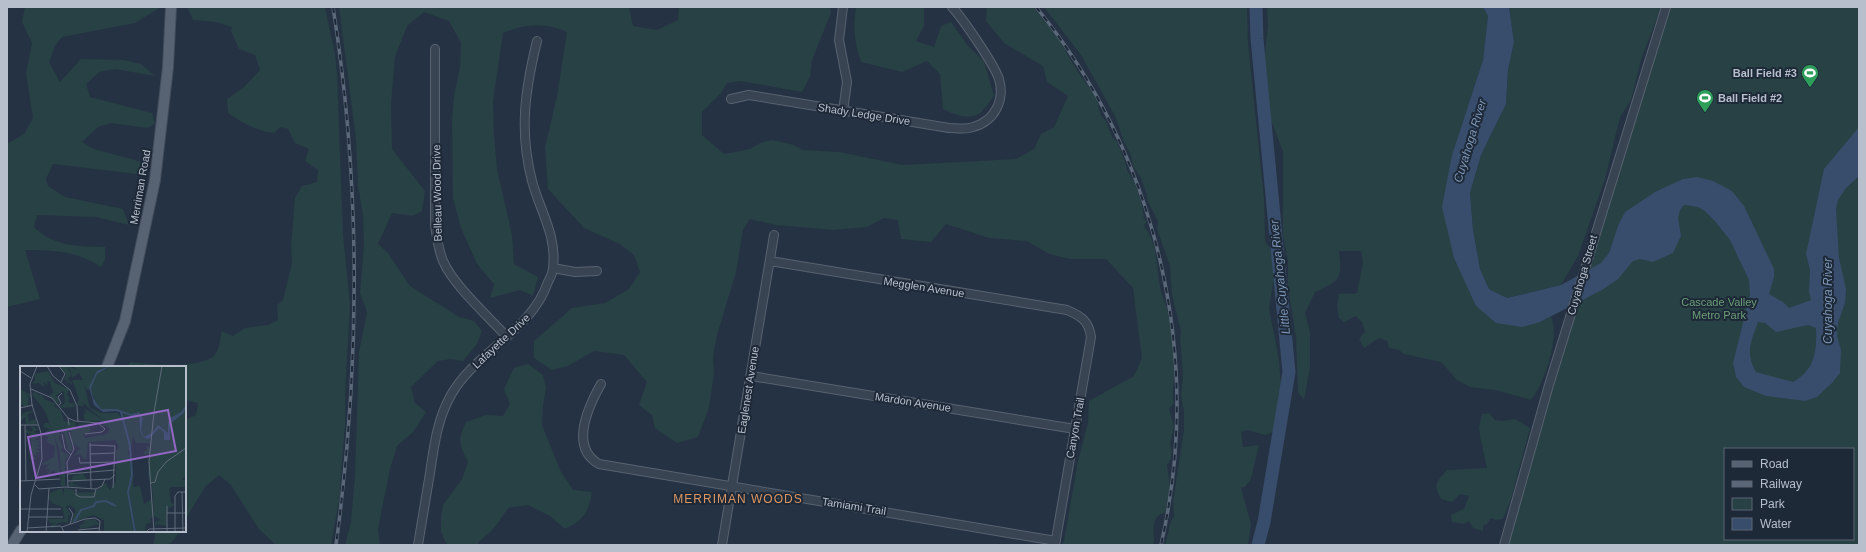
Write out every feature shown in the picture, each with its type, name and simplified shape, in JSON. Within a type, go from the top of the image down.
[{"type":"main road","name":"Merriman Road","points":[[107,366],[125,321],[155,180],[168,67],[171,7]]},
{"type":"main road","points":[[12,545],[20,532]]},
{"type":"street","points":[[843,7],[839,40],[847,82],[843,110]]},
{"type":"street","name":"Shady Ledge Drive","points":[[731,99],[749,95],[963,129],[979,125],[994,114],[1001,96],[998,78],[968,28],[952,7]]},
{"type":"street","name":"Cuyahoga Street","points":[[1504,545],[1533,438],[1666,7]]},
{"type":"street","name":"Lafayette Drive","points":[[418,545],[436,431],[443,410],[451,394],[465,374],[527,318],[539,303],[553,268],[552,237],[532,181],[524,134],[526,88],[537,41]]},
{"type":"street","name":"Belleau Wood Drive","points":[[436,49],[435,217],[437,242],[443,261],[454,277],[507,337]]},
{"type":"street","name":"Eaglenest Avenue","points":[[722,545],[774,235]]},
{"type":"street","name":"Megglen Avenue","points":[[770,261],[1067,310],[1078,315]]},
{"type":"street","points":[[553,268],[574,272],[598,271]]},
{"type":"street","name":"Canyon Trail","points":[[1055,543],[1090,336],[1083,318],[1078,315]]},
{"type":"street","name":"Mardon Avenue","points":[[751,376],[1075,429]]},
{"type":"street","name":"Tamiami Trail","points":[[600,384],[589,405],[583,439],[584,447],[594,461],[599,464],[1055,543]]},
{"type":"green space","points":[[25,7],[161,7],[135,23],[62,37],[55,46],[49,62],[60,82],[81,59],[123,60],[141,64],[155,76],[115,69],[99,72],[86,84],[90,97],[152,113],[155,124],[147,128],[111,123],[98,127],[82,142],[94,149],[142,162],[146,173],[137,174],[53,164],[46,179],[48,186],[65,197],[123,209],[129,225],[96,217],[37,215],[34,227],[42,234],[58,242],[76,246],[105,247],[105,260],[101,267],[83,258],[65,252],[25,250],[40,299],[7,307],[7,144],[24,134],[33,118],[26,73],[32,43],[22,22]]},
{"type":"green space","points":[[187,7],[325,7],[335,54],[337,74],[343,234],[350,305],[345,394],[345,425],[339,500],[331,545],[276,545],[258,528],[231,485],[219,475],[205,487],[186,518],[186,420],[196,415],[198,403],[186,400],[186,366],[127,366],[131,362],[176,365],[201,362],[210,358],[216,353],[222,331],[233,336],[245,328],[268,325],[278,320],[277,305],[283,300],[292,263],[291,246],[295,198],[302,186],[317,182],[318,170],[305,161],[309,149],[295,143],[288,129],[280,127],[274,133],[262,130],[244,123],[228,113],[227,99],[244,87],[260,70],[255,55],[239,49],[231,31],[232,27],[216,22],[193,20]]},
{"type":"green space","points":[[339,7],[629,7],[633,26],[657,30],[678,20],[679,7],[830,7],[831,13],[812,60],[810,77],[802,92],[741,81],[727,83],[721,93],[702,112],[702,135],[724,154],[750,149],[760,143],[772,140],[794,145],[802,150],[839,152],[903,165],[1016,159],[1034,149],[1041,134],[1054,127],[1068,96],[1047,82],[1043,66],[1004,43],[986,21],[987,7],[1033,7],[1058,38],[1078,72],[1096,97],[1101,116],[1106,121],[1112,137],[1117,142],[1127,170],[1135,184],[1142,205],[1144,219],[1147,221],[1144,226],[1152,240],[1156,255],[1160,287],[1166,305],[1171,329],[1175,369],[1173,390],[1174,403],[1169,409],[1174,426],[1170,444],[1172,451],[1171,459],[1167,465],[1170,488],[1166,511],[1158,516],[1154,523],[1153,545],[1062,545],[1064,541],[1078,461],[1088,423],[1089,401],[1134,376],[1142,358],[1133,288],[1106,259],[1070,259],[1049,254],[1027,241],[989,238],[946,224],[931,242],[901,239],[898,220],[884,218],[867,227],[833,230],[776,225],[750,219],[743,230],[736,272],[717,335],[713,357],[714,374],[709,407],[698,437],[677,443],[655,428],[652,415],[639,405],[647,382],[624,355],[594,351],[568,366],[552,370],[534,358],[534,341],[572,308],[605,303],[629,289],[640,272],[634,255],[620,244],[584,228],[548,189],[545,147],[557,96],[567,32],[551,27],[535,25],[503,33],[493,101],[497,169],[512,235],[514,264],[538,277],[533,296],[520,290],[490,298],[494,284],[477,264],[461,228],[453,198],[452,121],[454,96],[460,67],[461,43],[449,21],[424,12],[407,26],[395,57],[391,104],[392,149],[425,191],[422,211],[413,216],[392,213],[378,244],[388,253],[410,286],[459,317],[474,321],[482,331],[477,344],[463,361],[451,359],[438,361],[411,387],[415,403],[426,412],[413,432],[397,446],[390,469],[378,529],[380,545],[345,545],[351,522],[355,475],[359,352],[367,312],[360,293],[364,246],[363,215],[358,186],[356,139]]},
{"type":"green space","points":[[856,7],[924,7],[924,26],[916,41],[934,47],[941,26],[951,22],[968,46],[984,61],[994,96],[984,109],[976,115],[966,117],[956,115],[943,109],[940,74],[927,61],[902,72],[861,62],[855,34]]},
{"type":"green space","points":[[1044,7],[1247,7],[1248,43],[1264,198],[1265,241],[1271,250],[1276,266],[1269,308],[1279,360],[1281,386],[1280,411],[1275,431],[1265,435],[1247,430],[1241,432],[1243,447],[1259,445],[1251,479],[1245,487],[1241,488],[1251,524],[1248,545],[1165,545],[1171,521],[1174,516],[1173,502],[1184,430],[1184,411],[1181,395],[1183,375],[1180,338],[1181,331],[1172,295],[1170,266],[1157,229],[1158,221],[1148,202],[1141,178],[1133,166],[1131,155],[1124,142],[1115,116],[1081,55]]},
{"type":"green space","points":[[1267,7],[1483,7],[1488,16],[1483,60],[1452,155],[1476,306],[1540,322],[1551,316],[1554,336],[1550,360],[1541,383],[1531,400],[1496,390],[1470,387],[1457,380],[1441,362],[1404,354],[1399,350],[1389,348],[1387,341],[1379,338],[1364,348],[1359,339],[1365,332],[1362,322],[1356,316],[1344,322],[1339,318],[1337,306],[1339,294],[1357,293],[1363,262],[1361,251],[1339,251],[1340,273],[1338,278],[1315,292],[1305,313],[1310,333],[1310,368],[1304,400],[1298,392],[1296,337],[1288,287],[1288,261],[1283,235],[1283,152],[1269,117],[1267,104],[1268,85],[1263,70],[1268,25]]},
{"type":"green space","points":[[1509,7],[1661,7],[1641,60],[1631,100],[1620,117],[1605,179],[1578,256],[1561,285],[1507,298],[1489,289],[1480,269],[1473,230],[1470,193],[1481,155],[1506,104],[1508,70],[1514,42]]},
{"type":"green space","name":"Cascade Valley Metro Park","points":[[1666,7],[1859,7],[1859,545],[1504,545]]},
{"type":"green space","points":[[528,364],[543,375],[546,388],[542,425],[560,470],[573,490],[592,492],[587,511],[581,519],[565,529],[550,516],[528,505],[508,508],[494,528],[477,545],[447,545],[441,532],[441,517],[443,505],[462,479],[468,462],[460,442],[461,434],[466,422],[486,415],[503,416],[510,404],[504,389],[514,368]]},
{"type":"green space","points":[[1489,413],[1495,420],[1503,421],[1515,419],[1530,428],[1511,499],[1503,519],[1496,520],[1491,518],[1487,524],[1483,526],[1483,531],[1473,528],[1469,521],[1464,524],[1452,522],[1451,515],[1464,509],[1469,496],[1460,494],[1452,502],[1441,499],[1436,486],[1440,477],[1447,470],[1487,468],[1479,427],[1482,414]]},
{"type":"green space","points":[[156,532],[178,532],[174,540],[169,544],[153,545]]},
{"type":"water","name":"Cuyahoga River","points":[[1483,7],[1509,7],[1514,42],[1508,70],[1506,104],[1481,155],[1470,193],[1473,230],[1480,269],[1489,289],[1507,298],[1561,285],[1601,263],[1609,253],[1618,226],[1625,212],[1655,192],[1683,179],[1697,177],[1713,181],[1732,191],[1744,206],[1774,269],[1774,277],[1769,294],[1783,302],[1789,308],[1811,300],[1809,292],[1810,270],[1806,254],[1824,169],[1859,127],[1859,176],[1846,188],[1838,200],[1836,209],[1839,258],[1846,289],[1845,303],[1838,323],[1837,336],[1841,350],[1840,373],[1817,397],[1805,401],[1766,396],[1744,387],[1736,377],[1733,363],[1750,295],[1749,280],[1730,240],[1714,220],[1705,211],[1698,207],[1684,205],[1680,210],[1678,218],[1681,236],[1673,253],[1653,262],[1640,259],[1633,261],[1618,279],[1602,290],[1540,322],[1522,327],[1496,323],[1476,306],[1454,258],[1442,207],[1452,155],[1483,60],[1488,16]],"holes":[[[1758,322],[1765,323],[1776,332],[1808,325],[1816,328],[1816,344],[1813,359],[1806,372],[1793,382],[1756,372],[1750,353],[1751,341]]]},
{"type":"waterway","name":"Little Cuyahoga River","points":[[1256,7],[1257,39],[1289,372],[1264,522],[1258,545]]},
{"type":"railway","points":[[333,7],[349,141],[353,208],[354,276],[350,411],[336,545]]},
{"type":"railway","points":[[1036,7],[1078,65],[1113,128],[1141,194],[1160,262],[1173,332],[1177,403],[1173,474],[1161,545]]},
{"type":"place","name":"Ball Field #3","points":[[1810,88]]},
{"type":"place","name":"Ball Field #2","points":[[1705,113]]},
{"type":"district","name":"MERRIMAN WOODS","points":[[738,499]]}]
